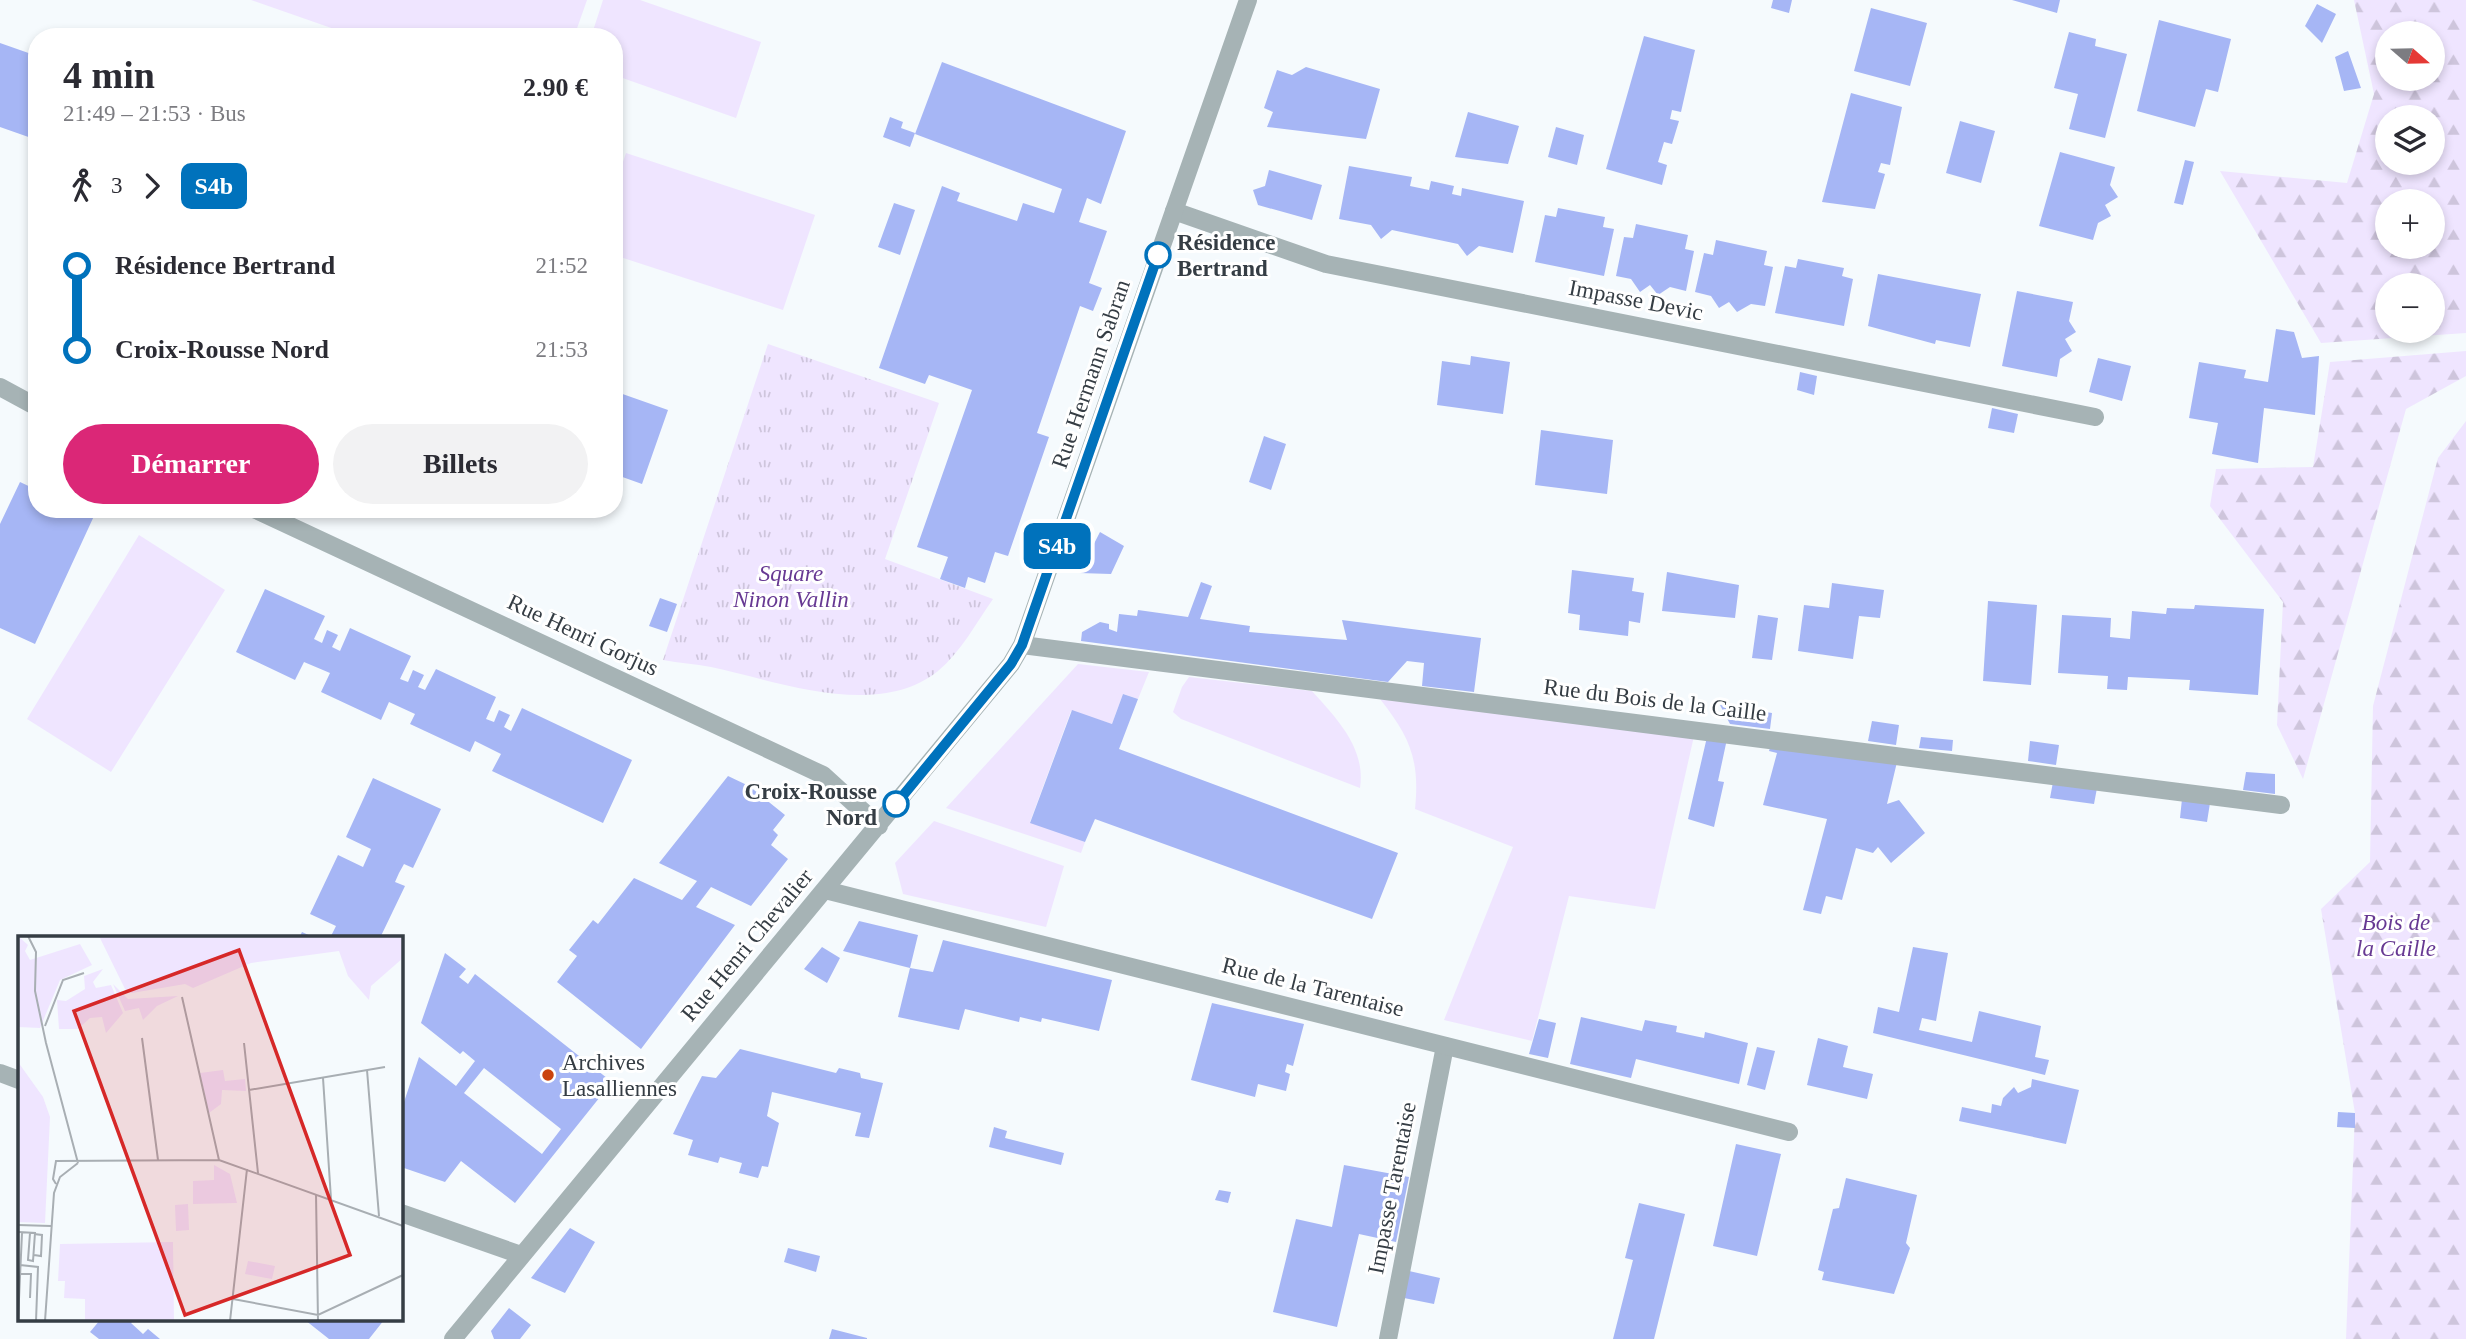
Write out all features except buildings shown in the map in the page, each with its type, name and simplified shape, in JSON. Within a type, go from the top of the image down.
[{"type":"street","name":"Rue Hermann Sabran","points":[[1022,645],[1248,0]]},
{"type":"street","name":"Impasse Devic","points":[[1174,211],[1326,264],[2095,417]]},
{"type":"street","points":[[0,387],[28,402]]},
{"type":"street","name":"Rue Henri Gorjus","points":[[273,518],[823,775],[879,826]]},
{"type":"street","name":"Rue du Bois de la Caille","points":[[1022,645],[2281,805]]},
{"type":"street","name":"Rue Henri Chevalier","points":[[453,1339],[879,826],[1011,664],[1022,645]]},
{"type":"street","name":"Rue de la Tarentaise","points":[[825,890],[1789,1132]]},
{"type":"street","name":"Impasse Tarentaise","points":[[1388,1339],[1445,1046]]},
{"type":"street","points":[[0,1073],[18,1080]]},
{"type":"street","points":[[402,1213],[521,1255]]},
{"type":"green space","points":[[251,0],[587,0],[577,28],[331,28]]},
{"type":"green space","points":[[603,0],[640,0],[761,42],[736,118],[623,78],[623,28],[594,28]]},
{"type":"green space","points":[[2354,0],[2466,0],[2466,333],[2445,334],[2445,273],[2375,273],[2375,339],[2321,343],[2220,171],[2347,183],[2374,94]]},
{"type":"green space","points":[[626,153],[815,215],[783,310],[623,258],[623,162]]},
{"type":"green space","name":"Square Ninon Vallin","points":[[768,344],[939,403],[885,559],[993,599],[946,663],[938,671],[913,685],[886,693],[827,693],[711,667],[663,660]]},
{"type":"green space","points":[[2466,351],[2466,376],[2406,409],[2303,779],[2277,725],[2283,602],[2210,506],[2216,469],[2313,467],[2330,362]]},
{"type":"green space","name":"Bois de la Caille","points":[[2466,421],[2466,1339],[2346,1339],[2355,1113],[2321,909],[2370,862],[2373,706],[2438,458]]},
{"type":"green space","points":[[139,535],[225,590],[111,772],[27,719]]},
{"type":"green space","points":[[1078,664],[1149,672],[1138,699],[1123,694],[1112,724],[1071,711],[1030,822],[1085,842],[1081,853],[946,808]]},
{"type":"green space","points":[[1189,677],[1312,691],[1340,723],[1354,747],[1361,773],[1360,788],[1181,719],[1173,712],[1182,687]]},
{"type":"green space","points":[[1380,699],[1694,736],[1655,909],[1569,896],[1532,1041],[1444,1020],[1513,847],[1415,809],[1416,776],[1411,750],[1399,725]]},
{"type":"green space","points":[[934,821],[1064,866],[1046,927],[903,894],[895,863]]},
{"type":"bus line","name":"S4b","points":[[896,804],[1011,664],[1022,645],[1158,255]]},
{"type":"place","name":"Résidence Bertrand","points":[[1158,255]]},
{"type":"place","name":"Croix-Rousse Nord","points":[[896,804]]},
{"type":"place","name":"Archives Lasalliennes","points":[[548,1075]]}]
